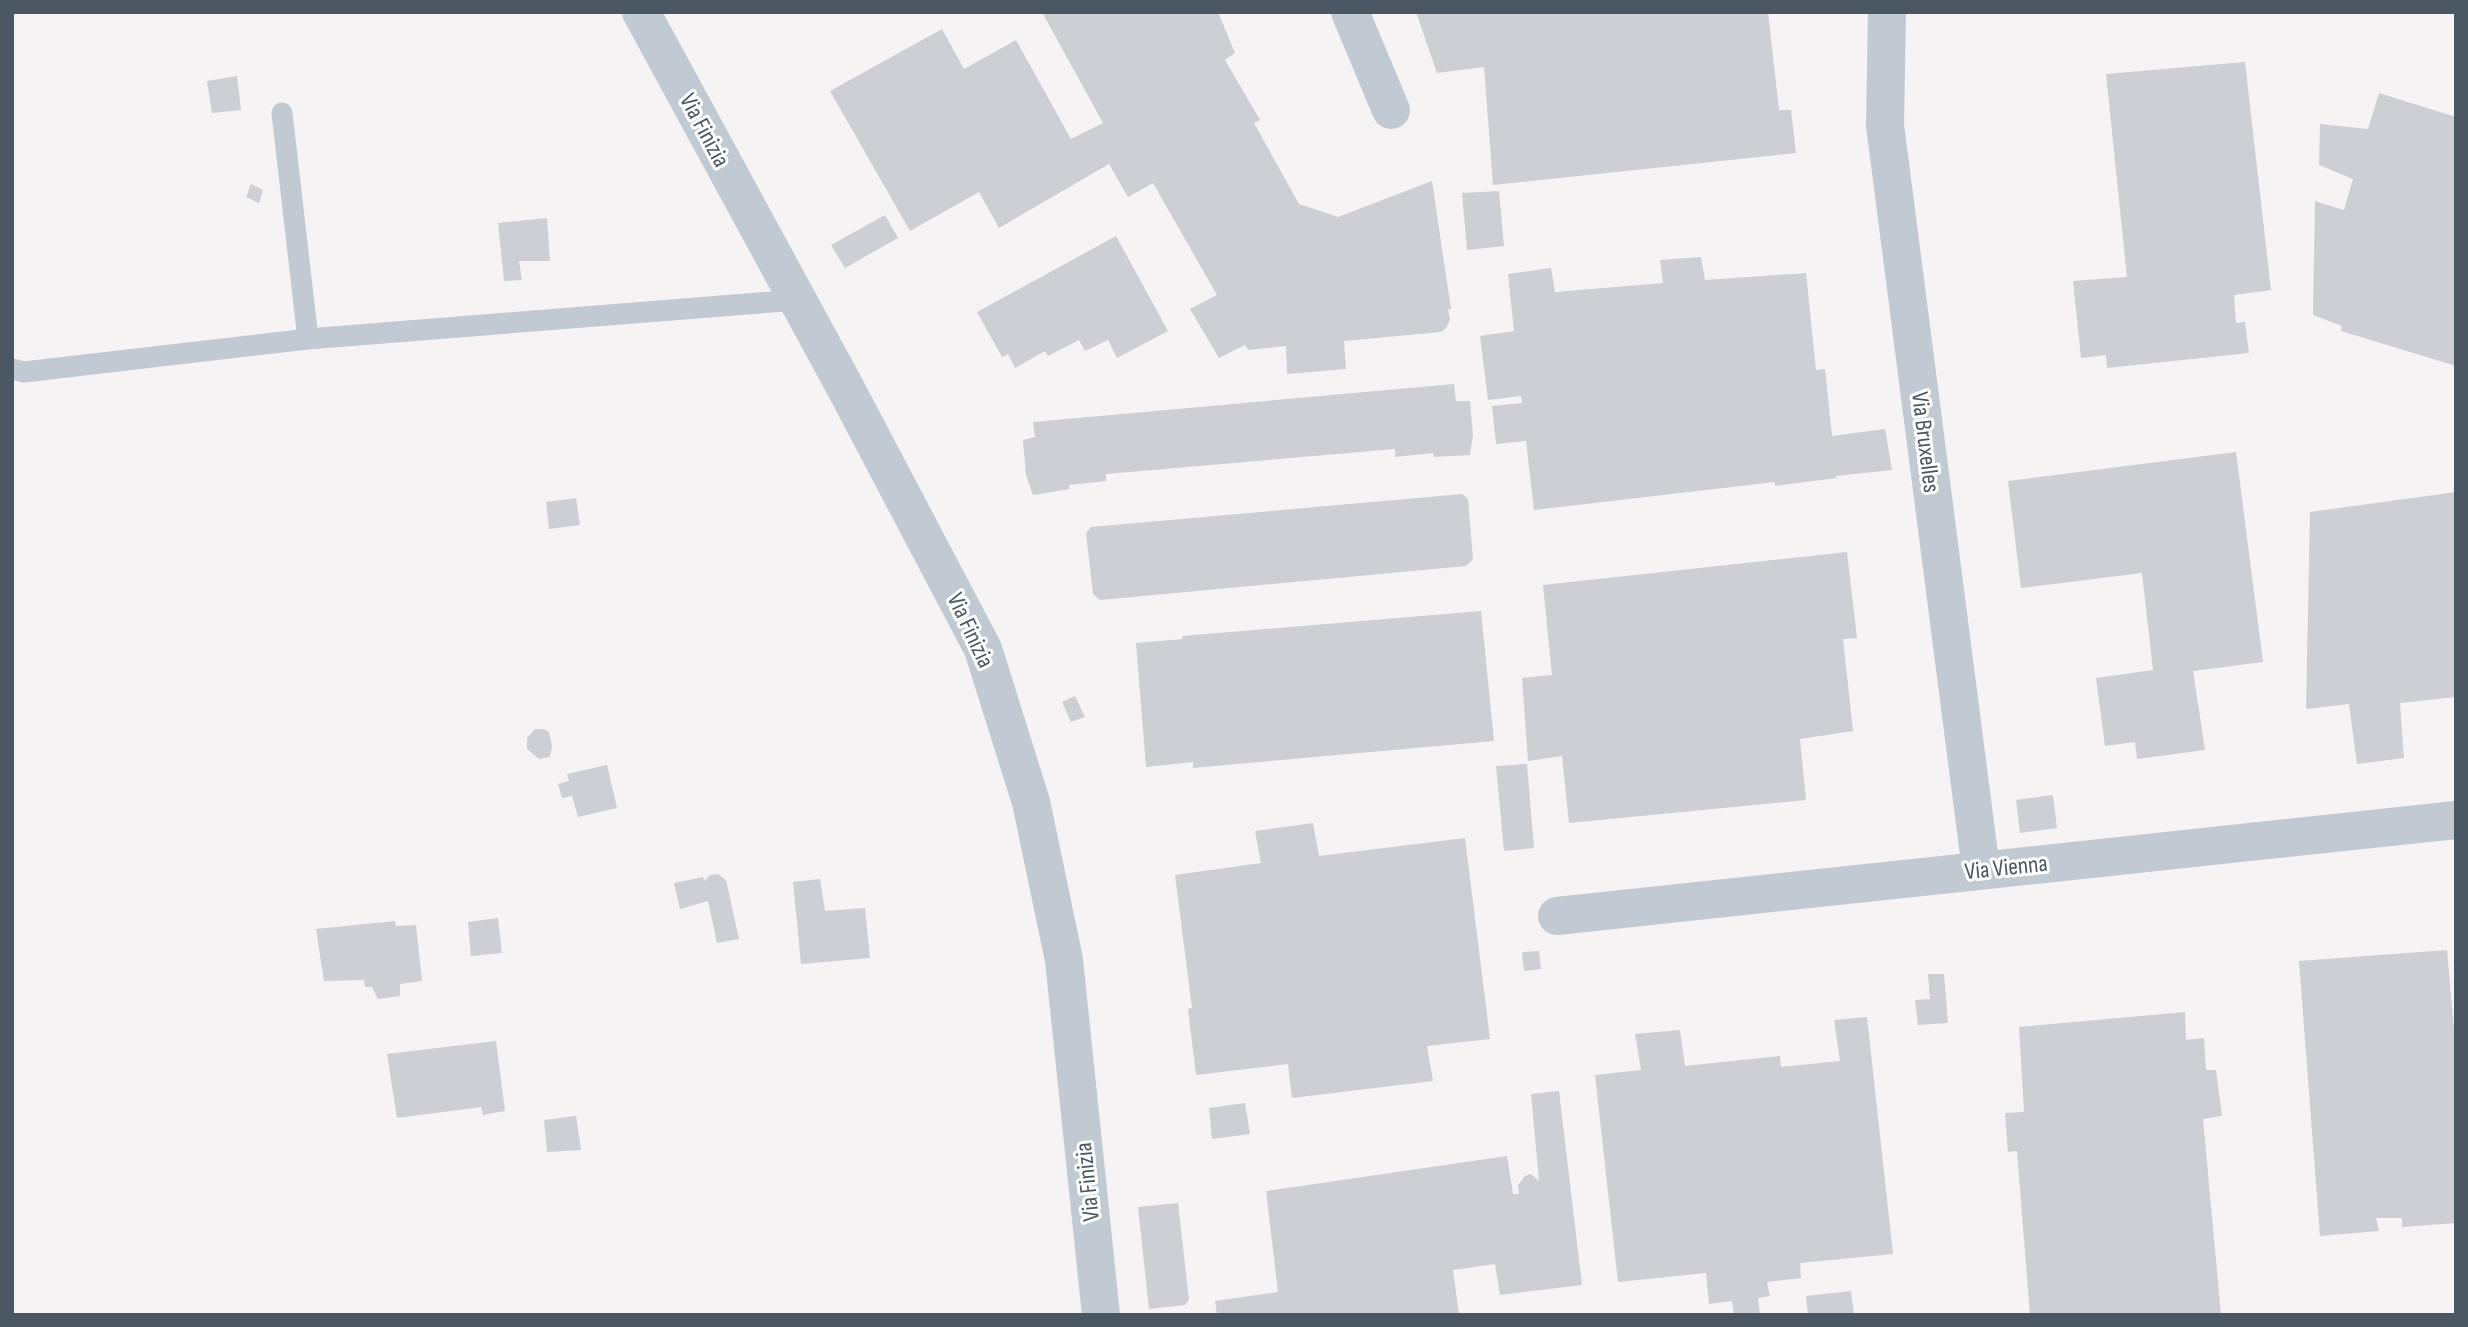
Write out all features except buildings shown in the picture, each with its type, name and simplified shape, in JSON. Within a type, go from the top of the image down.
[{"type":"street","name":"Via Finizia","points":[[642,12],[983,649],[1031,802],[1064,960],[1101,1315]]},
{"type":"street","points":[[1350,12],[1391,110]]},
{"type":"street","name":"Via Bruxelles","points":[[1887,12],[1885,125],[1981,870]]},
{"type":"street","name":"Via Vienna","points":[[1557,915],[2456,820]]},
{"type":"lane","points":[[282,113],[308,339]]},
{"type":"lane","points":[[12,369],[24,372],[308,339],[797,300]]}]
